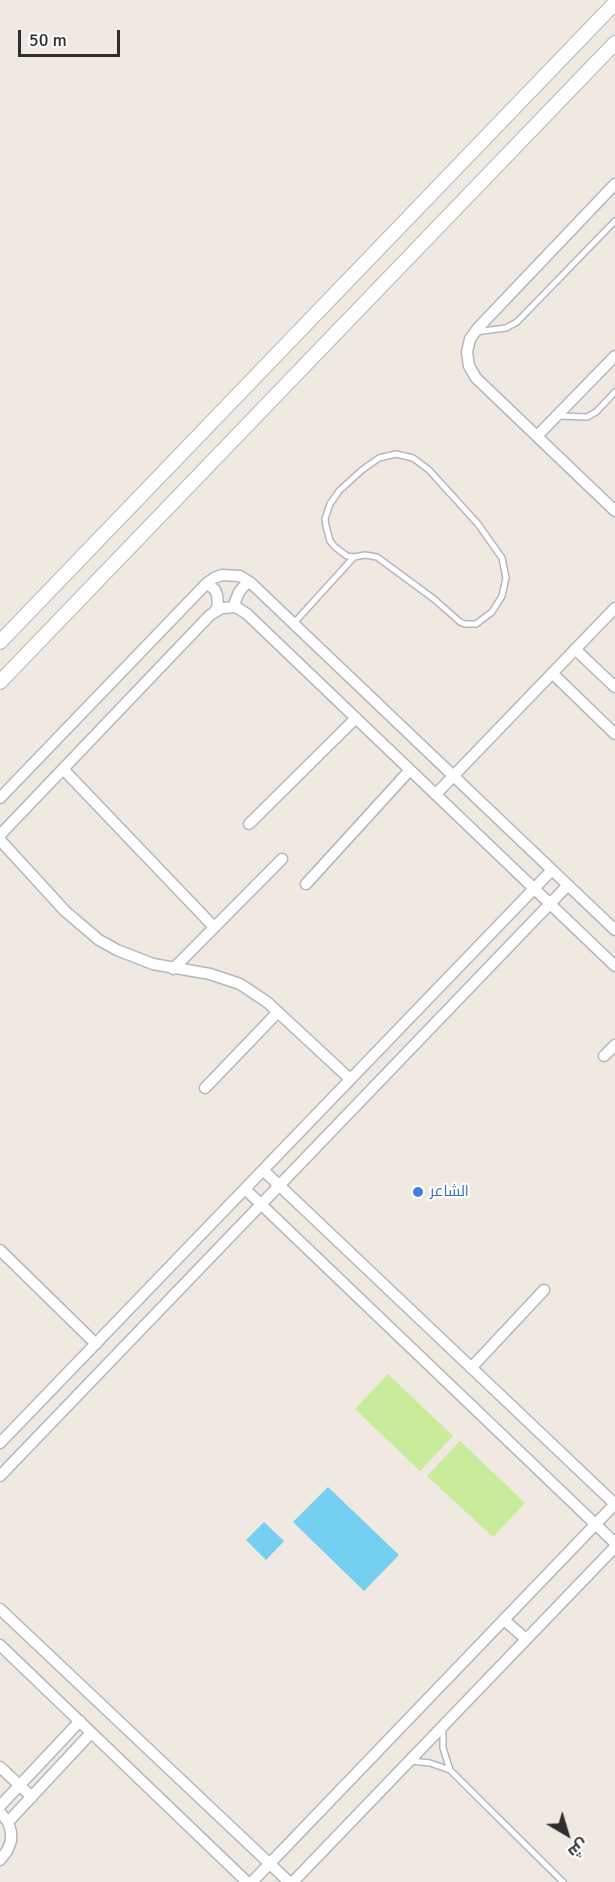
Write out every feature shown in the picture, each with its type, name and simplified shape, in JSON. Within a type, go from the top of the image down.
[{"type":"street","points":[[0,642],[615,3]]},
{"type":"street","points":[[0,681],[615,43]]},
{"type":"street","points":[[615,184],[474,333],[467,352],[472,372],[615,511]]},
{"type":"street","points":[[537,436],[615,356]]},
{"type":"street","points":[[0,798],[207,584],[214,578],[231,574],[240,576],[251,583],[615,930]]},
{"type":"street","points":[[236,607],[235,602],[239,592],[246,584],[251,583]]},
{"type":"street","points":[[207,584],[217,595],[216,611]]},
{"type":"street","points":[[0,835],[216,611],[236,607],[247,614],[615,966]]},
{"type":"street","points":[[436,794],[615,608]]},
{"type":"street","points":[[576,649],[615,687]]},
{"type":"street","points":[[552,673],[615,734]]},
{"type":"street","points":[[249,824],[356,718]]},
{"type":"street","points":[[63,769],[214,927]]},
{"type":"street","points":[[306,884],[410,770]]},
{"type":"street","points":[[0,840],[87,931],[117,950],[135,958],[173,969],[226,978],[254,992],[350,1079]]},
{"type":"street","points":[[173,969],[282,859]]},
{"type":"street","points":[[0,1443],[552,870]]},
{"type":"street","points":[[0,1476],[568,885]]},
{"type":"street","points":[[205,1088],[278,1012]]},
{"type":"street","points":[[604,1056],[615,1045]]},
{"type":"street","points":[[252,1882],[615,1504],[263,1170]]},
{"type":"street","points":[[244,1189],[615,1545],[293,1882]]},
{"type":"street","points":[[0,1250],[96,1344]]},
{"type":"street","points":[[471,1368],[544,1290]]},
{"type":"street","points":[[0,1609],[289,1882]]},
{"type":"street","points":[[504,1620],[526,1639]]},
{"type":"street","points":[[0,1645],[247,1882]]},
{"type":"street","points":[[0,1806],[80,1721]]},
{"type":"street","points":[[8,1822],[92,1733]]},
{"type":"street","points":[[0,1767],[32,1797]]},
{"type":"street","points":[[0,1812],[8,1822],[11,1832],[7,1851],[0,1860]]},
{"type":"lane","points":[[474,333],[506,328],[517,322],[615,221]]},
{"type":"lane","points":[[557,416],[587,417],[596,412],[615,392]]},
{"type":"lane","points":[[294,623],[354,557],[365,555],[377,557],[434,598],[455,619],[465,624],[477,624],[492,612],[505,587],[505,568],[502,558],[490,539],[421,462],[405,455],[396,454],[380,458],[346,484],[330,504],[326,519],[327,534],[335,547],[347,556],[354,557]]},
{"type":"lane","points":[[443,1726],[443,1748],[450,1770]]},
{"type":"lane","points":[[409,1761],[430,1763],[450,1770],[563,1882]]},
{"type":"green space","points":[[388,1374],[453,1436],[420,1471],[355,1409]]},
{"type":"green space","points":[[460,1441],[525,1503],[493,1537],[427,1476]]},
{"type":"water","points":[[328,1487],[399,1555],[364,1591],[293,1522]]},
{"type":"water","points":[[264,1522],[284,1541],[266,1560],[246,1540]]},
{"type":"place","name":"الشاعر","points":[[418,1192]]}]
